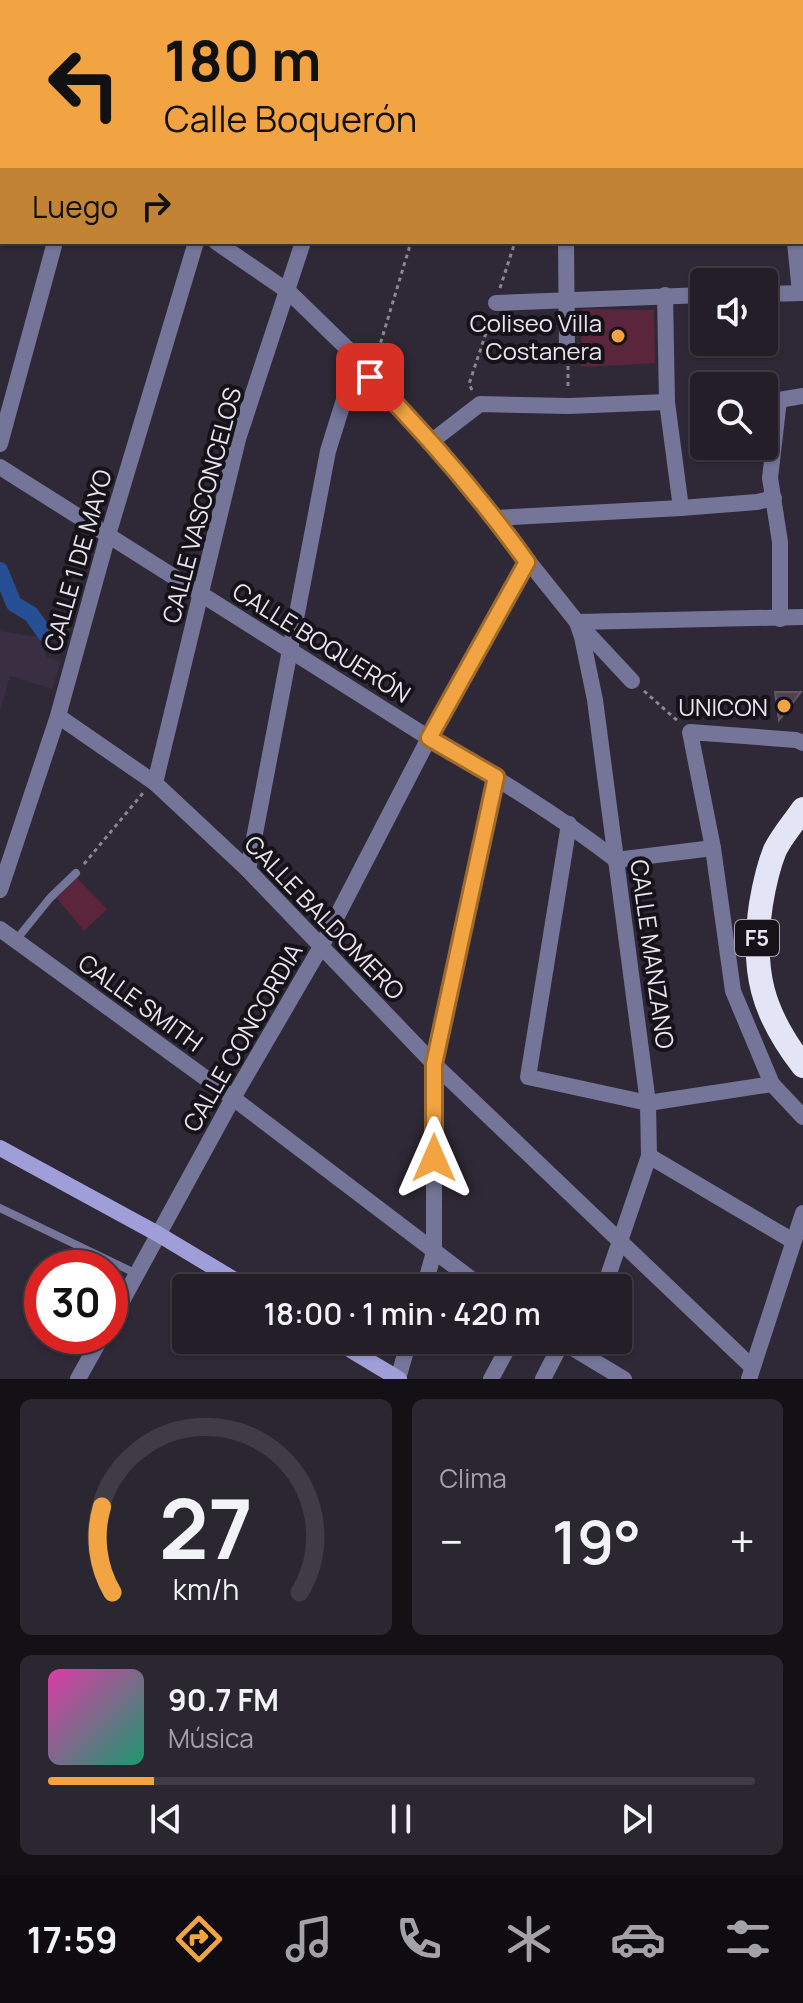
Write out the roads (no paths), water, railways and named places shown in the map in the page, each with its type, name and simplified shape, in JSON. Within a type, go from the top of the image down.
[{"type":"highway","name":"F5","points":[[803,809],[776,850],[765,884],[757,931],[757,970],[766,1001],[782,1039],[803,1066]]},
{"type":"main road","points":[[0,1148],[225,1274]]},
{"type":"main road","points":[[357,1354],[398,1379]]},
{"type":"street","points":[[0,444],[54,244]]},
{"type":"street","name":"CALLE 1 DE MAYO","points":[[0,890],[58,716],[108,535],[195,244]]},
{"type":"street","points":[[219,244],[289,292],[357,358],[370,377],[432,441],[577,622],[632,681]]},
{"type":"street","name":"CALLE VASCONCELOS","points":[[153,782],[238,439],[302,244]]},
{"type":"street","points":[[566,244],[567,352]]},
{"type":"street","points":[[778,294],[802,293],[795,244]]},
{"type":"street","points":[[665,295],[667,402],[681,508]]},
{"type":"street","points":[[496,303],[690,295]]},
{"type":"street","points":[[248,870],[328,451],[357,358]]},
{"type":"street","points":[[780,619],[780,542],[770,478],[779,400],[803,396]]},
{"type":"street","points":[[432,441],[480,404],[569,406],[667,402]]},
{"type":"street","name":"CALLE BOQUERÓN","points":[[0,467],[429,738],[496,777],[569,824],[616,860]]},
{"type":"street","points":[[496,518],[681,508],[774,498]]},
{"type":"street","name":"CALLE CONCORDIA","points":[[128,1292],[233,1098],[322,945],[429,738],[527,562]]},
{"type":"street","points":[[577,622],[803,617]]},
{"type":"street","name":"CALLE MANZANO","points":[[577,622],[595,700],[648,1103],[649,1156],[609,1274]]},
{"type":"street","name":"CALLE BALDOMERO","points":[[58,716],[153,782],[248,870],[434,1064],[750,1373]]},
{"type":"street","points":[[803,743],[690,732],[713,848],[733,991],[772,1084],[803,1117]]},
{"type":"street","points":[[428,1274],[434,1252],[434,1064],[496,777]]},
{"type":"street","points":[[569,824],[528,1077],[648,1103],[772,1084]]},
{"type":"street","points":[[616,860],[713,848]]},
{"type":"street","name":"CALLE SMITH","points":[[0,929],[233,1098],[464,1274]]},
{"type":"street","points":[[649,1156],[793,1241]]},
{"type":"street","points":[[750,1373],[803,1213]]},
{"type":"street","points":[[78,1379],[92,1354]]},
{"type":"street","points":[[398,1379],[405,1354]]},
{"type":"street","points":[[491,1379],[504,1354]]},
{"type":"street","points":[[543,1379],[554,1354]]},
{"type":"street","points":[[593,1354],[624,1379]]},
{"type":"lane","points":[[16,941],[50,898],[76,873]]},
{"type":"lane","points":[[0,1208],[138,1274]]},
{"type":"waterway","points":[[0,570],[14,604],[31,614],[46,635]]},
{"type":"place","name":"Coliseo Villa Costanera","points":[[618,336]]},
{"type":"place","name":"UNICON","points":[[784,706]]}]
